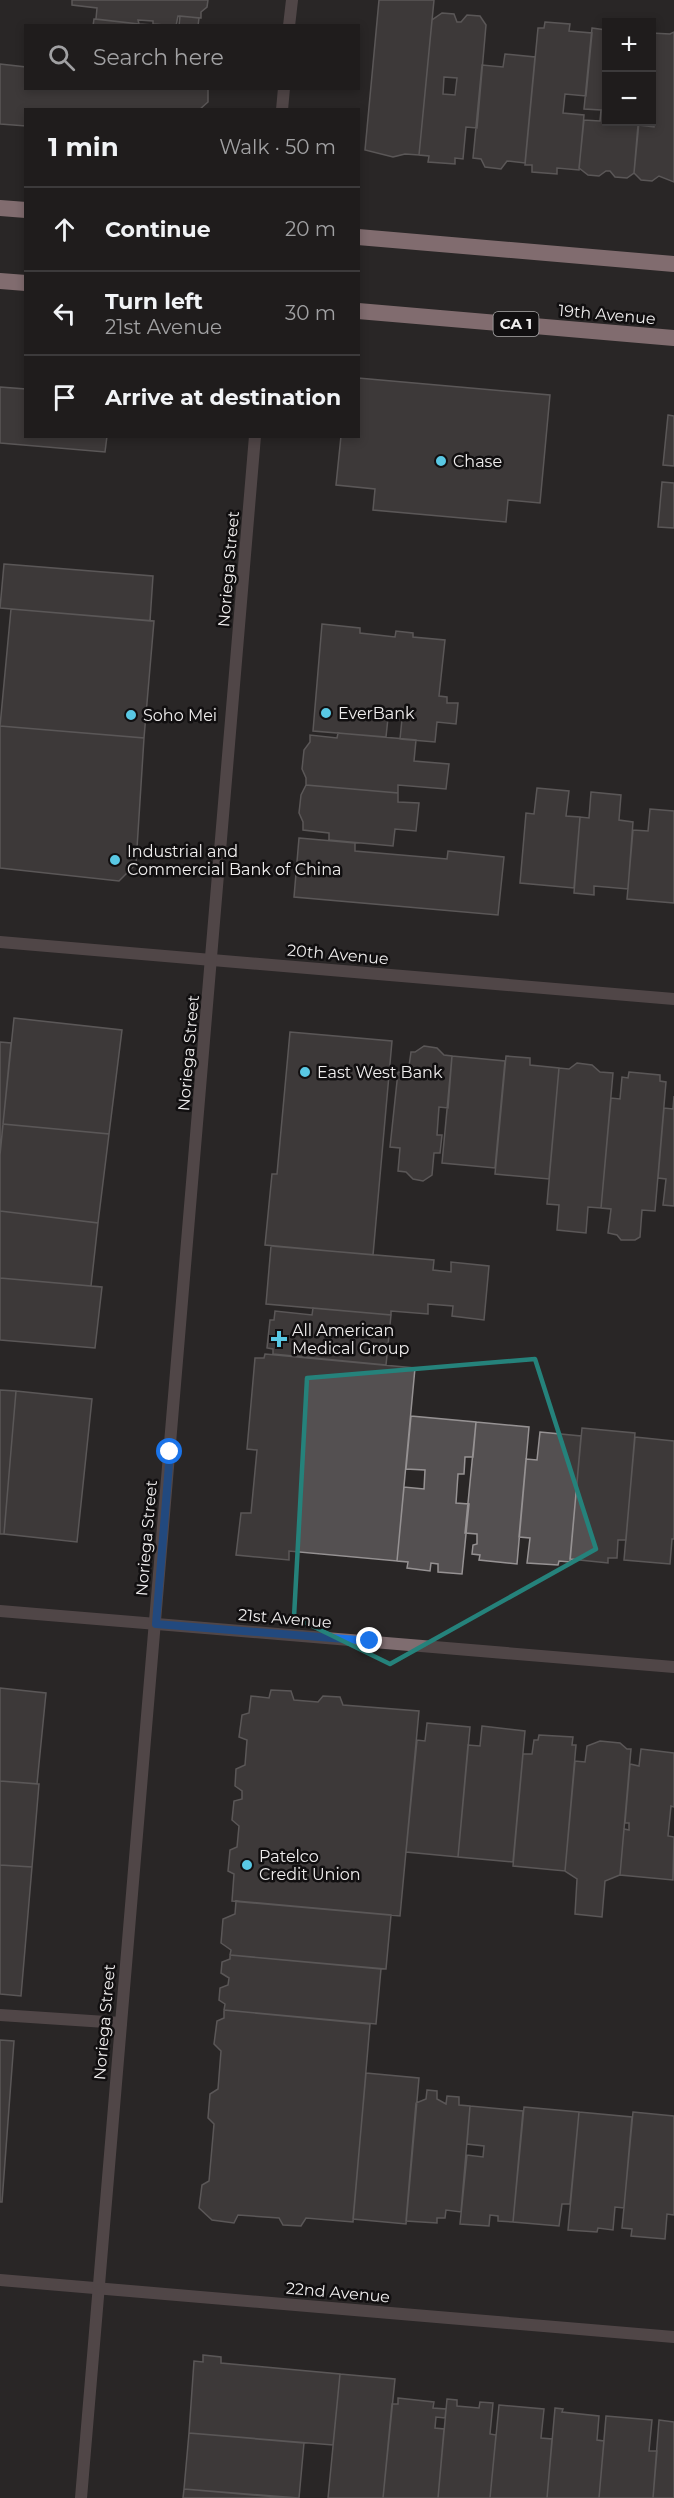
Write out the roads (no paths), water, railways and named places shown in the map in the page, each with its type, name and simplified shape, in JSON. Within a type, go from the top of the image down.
[{"type":"highway","points":[[0,208],[24,210]]},
{"type":"highway","points":[[360,237],[674,264]]},
{"type":"highway","points":[[0,281],[24,283]]},
{"type":"highway","name":"19th Avenue","points":[[360,311],[674,338]]},
{"type":"street","points":[[290,24],[292,0]]},
{"type":"street","points":[[282,108],[284,90]]},
{"type":"street","name":"Noriega Street","points":[[81,2498],[213,960],[255,438]]},
{"type":"street","name":"20th Avenue","points":[[0,942],[674,999]]},
{"type":"street","name":"21st Avenue","points":[[0,1611],[674,1667]]},
{"type":"street","points":[[0,2015],[121,2023]]},
{"type":"street","name":"22nd Avenue","points":[[0,2280],[674,2337]]},
{"type":"place","name":"Chase","points":[[441,461]]},
{"type":"place","name":"EverBank","points":[[326,713]]},
{"type":"place","name":"Soho Mei","points":[[131,715]]},
{"type":"place","name":"Industrial and Commercial Bank of China","points":[[115,860]]},
{"type":"place","name":"East West Bank","points":[[305,1072]]},
{"type":"place","name":"All American Medical Group","points":[[279,1339]]},
{"type":"place","name":"Patelco Credit Union","points":[[247,1865]]}]
